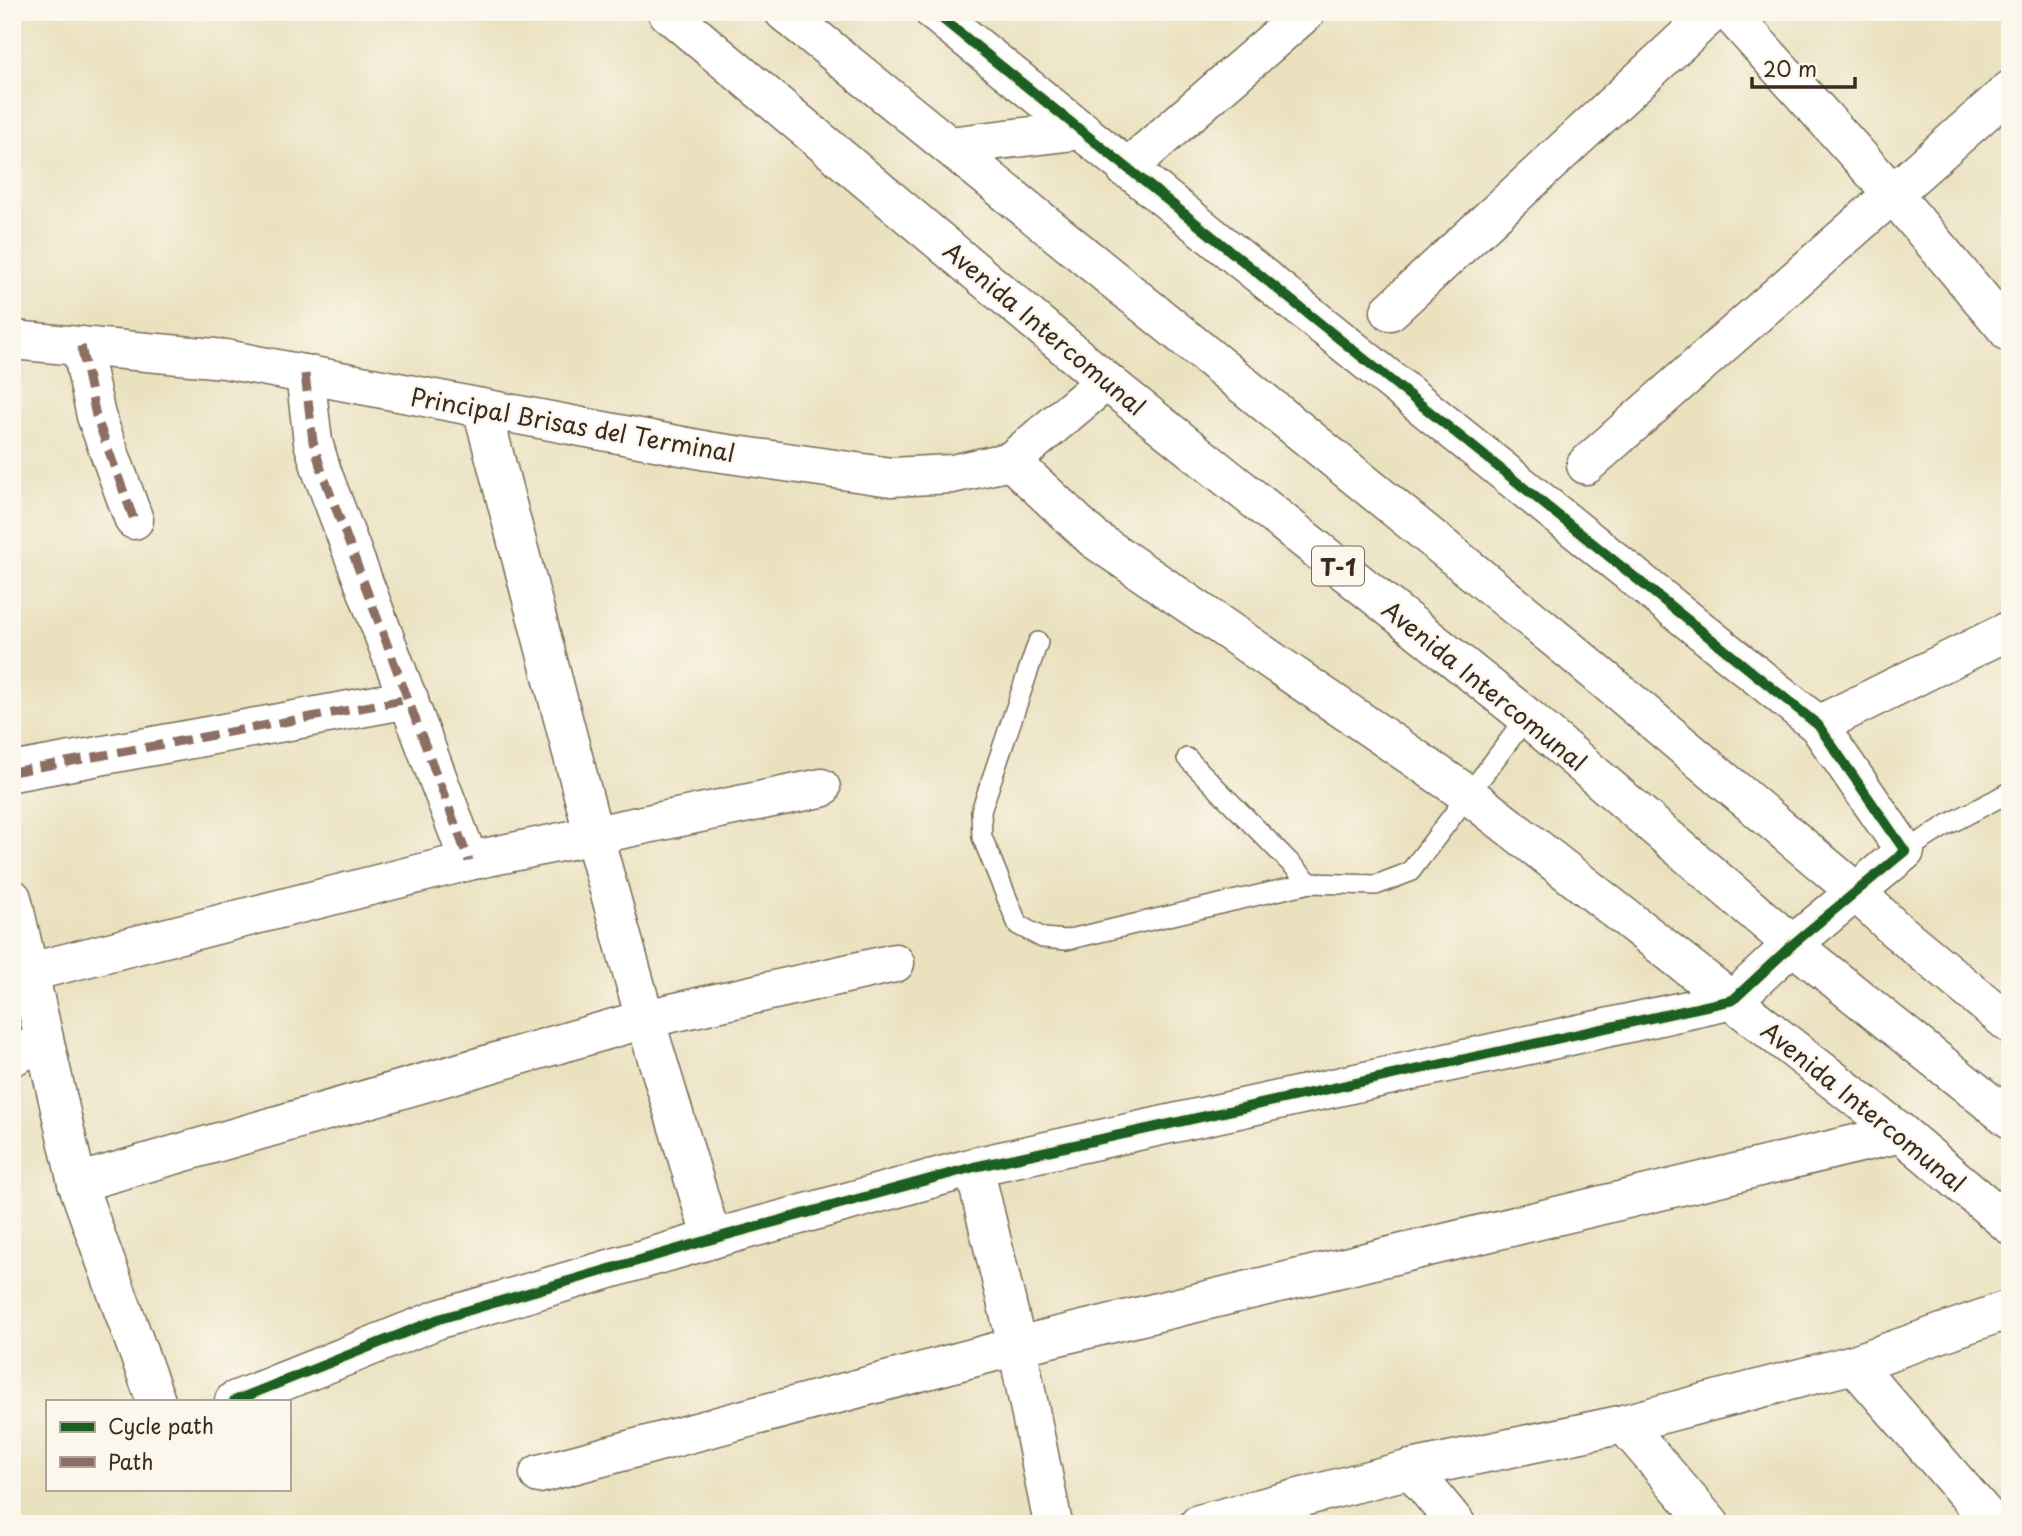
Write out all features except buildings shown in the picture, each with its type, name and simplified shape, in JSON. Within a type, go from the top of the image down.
[{"type":"street","name":"Avenida Intercomunal","points":[[667,12],[1106,381],[1527,718],[1793,944],[2010,1119]]},
{"type":"street","points":[[785,12],[1567,648],[2010,1024]]},
{"type":"street","points":[[237,1400],[439,1320],[712,1239],[974,1167],[1733,1000],[1793,944],[1905,852],[1818,725],[934,12]]},
{"type":"street","points":[[1126,169],[1306,12]]},
{"type":"street","points":[[1390,311],[1713,12]]},
{"type":"street","points":[[1729,12],[1892,193],[2010,333]]},
{"type":"street","points":[[1586,465],[2010,90]]},
{"type":"street","points":[[949,146],[1082,130]]},
{"type":"street","name":"Principal Brisas del Terminal","points":[[12,340],[225,359],[708,451],[891,477],[951,474],[1011,461],[1106,381]]},
{"type":"street","points":[[80,346],[96,416],[134,520]]},
{"type":"street","points":[[305,374],[313,442],[322,472],[469,861]]},
{"type":"street","points":[[482,408],[593,834],[645,1019],[712,1239]]},
{"type":"street","name":"Avenida Intercomunal","points":[[1011,461],[1094,539],[1470,796],[1901,1133],[2010,1225]]},
{"type":"street","points":[[1818,725],[2010,630]]},
{"type":"street","points":[[12,772],[409,699]]},
{"type":"street","points":[[30,972],[469,861],[821,788]]},
{"type":"street","points":[[12,898],[30,972],[28,1048],[156,1400]]},
{"type":"street","points":[[77,1183],[645,1019],[895,963]]},
{"type":"street","points":[[539,1474],[1017,1346],[1901,1133]]},
{"type":"street","points":[[974,1167],[1017,1346],[1052,1524]]},
{"type":"street","points":[[1199,1524],[1411,1469],[1624,1424],[1854,1364],[2010,1309]]},
{"type":"street","points":[[1854,1364],[1993,1524]]},
{"type":"street","points":[[1624,1424],[1710,1524]]},
{"type":"street","points":[[1411,1469],[1456,1524]]},
{"type":"lane","points":[[1038,642],[981,811],[982,837],[1018,925],[1043,938],[1066,940],[1311,883],[1376,886],[1410,873],[1527,718]]},
{"type":"lane","points":[[1187,758],[1311,883]]},
{"type":"lane","points":[[1905,852],[1947,825],[2010,792]]},
{"type":"marked path","points":[[81,346],[96,416],[134,520]]},
{"type":"marked path","points":[[305,374],[313,442],[322,472],[469,861]]},
{"type":"marked path","points":[[12,772],[409,699]]},
{"type":"cycle path","points":[[236,1400],[439,1319],[712,1239],[974,1167],[1733,1000],[1793,944],[1905,851],[1818,725],[934,12]]}]
